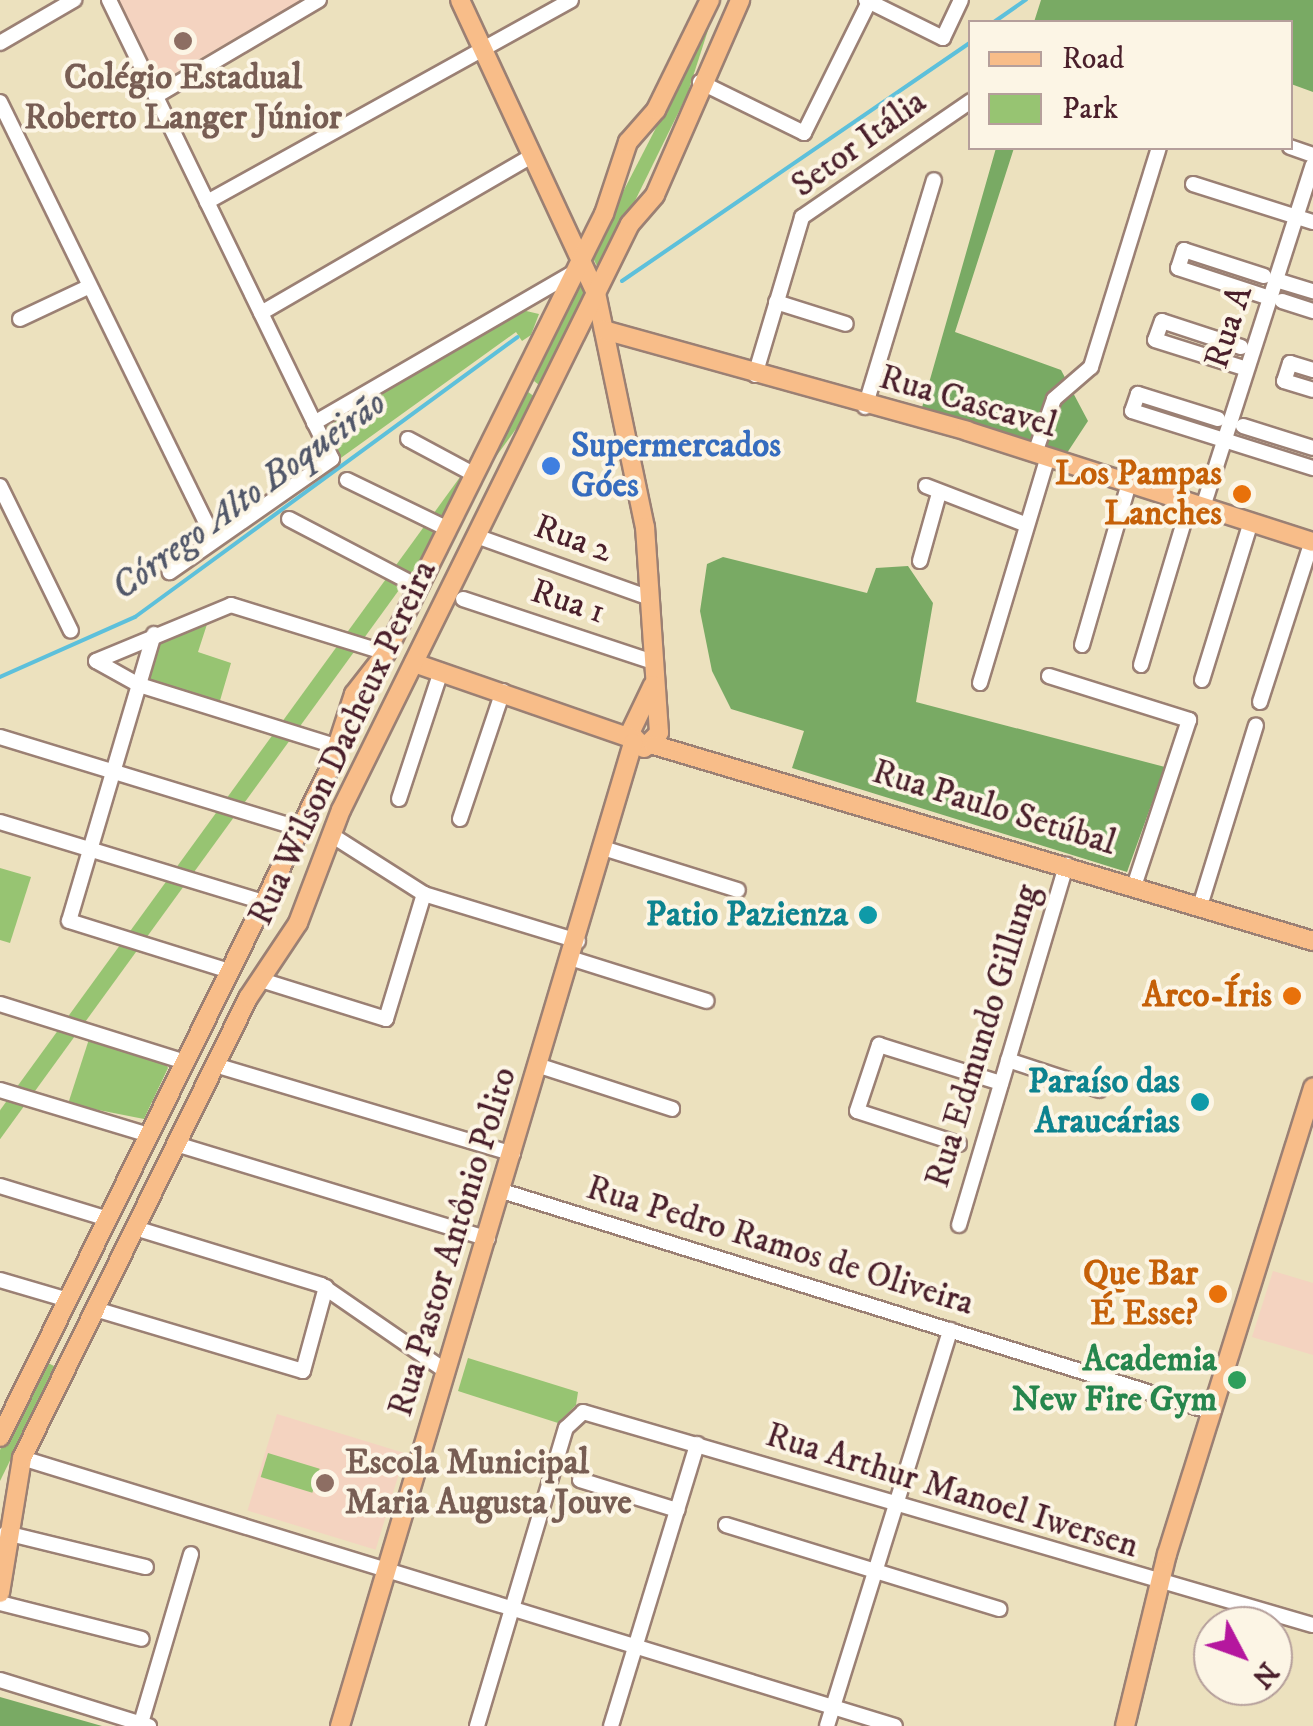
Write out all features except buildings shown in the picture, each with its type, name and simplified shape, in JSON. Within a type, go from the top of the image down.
[{"type":"main road","name":"Rua Pastor Antônio Polito","points":[[340,1726],[642,735],[653,685],[643,507],[596,293],[460,0]]},
{"type":"main road","name":"Rua Wilson Dacheux Pereira","points":[[0,1437],[300,829],[362,681],[386,654],[580,264],[628,142],[656,110],[710,0]]},
{"type":"main road","name":"Rua Wilson Dacheux Pereira","points":[[0,1593],[6,1534],[22,1458],[215,1065],[305,910],[333,836],[414,662],[596,293],[662,181],[700,82],[740,0]]},
{"type":"main road","points":[[701,18],[715,16],[725,31]]},
{"type":"main road","points":[[568,226],[598,226]]},
{"type":"main road","name":"Rua Cascavel","points":[[574,338],[605,336],[755,374],[1041,455],[1312,542]]},
{"type":"main road","points":[[526,373],[532,390],[550,385]]},
{"type":"main road","name":"Rua Paulo Setúbal","points":[[414,662],[1313,941]]},
{"type":"main road","points":[[1125,1726],[1160,1582],[1313,1087]]},
{"type":"main road","points":[[128,1179],[135,1197],[153,1192]]},
{"type":"main road","points":[[41,1355],[58,1357],[64,1371]]},
{"type":"street","points":[[0,44],[74,0]]},
{"type":"street","points":[[109,0],[332,459],[170,572]]},
{"type":"street","points":[[156,96],[319,0]]},
{"type":"street","points":[[207,202],[481,43],[570,0]]},
{"type":"street","points":[[700,82],[804,133],[868,0],[942,38],[961,0]]},
{"type":"street","points":[[0,102],[214,538]]},
{"type":"street","name":"Setor Itália","points":[[755,374],[808,211],[968,102]]},
{"type":"street","points":[[980,683],[1027,525],[1054,399],[1091,367],[1157,150]]},
{"type":"street","points":[[261,313],[534,155]]},
{"type":"street","name":"Rua A","points":[[1140,664],[1196,504],[1225,440],[1247,369],[1276,300],[1270,278],[1313,166]]},
{"type":"street","points":[[865,407],[934,180]]},
{"type":"street","points":[[1194,184],[1313,222]]},
{"type":"street","points":[[1309,310],[1178,268],[1184,250],[1313,292]]},
{"type":"street","points":[[314,423],[523,303],[580,264]]},
{"type":"street","points":[[1241,268],[1252,292]]},
{"type":"street","points":[[1292,285],[1309,310]]},
{"type":"street","points":[[20,320],[90,286]]},
{"type":"street","points":[[776,302],[846,324]]},
{"type":"street","points":[[523,303],[542,304],[549,325]]},
{"type":"street","points":[[1241,347],[1162,321],[1155,340],[1247,369]]},
{"type":"street","points":[[1217,339],[1225,362]]},
{"type":"street","points":[[1313,370],[1290,362],[1284,381],[1313,390]]},
{"type":"street","points":[[1218,419],[1138,394],[1132,411],[1313,468]]},
{"type":"street","points":[[1201,414],[1208,434]]},
{"type":"street","points":[[1243,426],[1313,448]]},
{"type":"street","points":[[1242,446],[1261,432]]},
{"type":"street","points":[[408,439],[475,475]]},
{"type":"street","points":[[347,480],[448,529]]},
{"type":"street","points":[[1082,645],[1129,483]]},
{"type":"street","points":[[0,486],[71,632]]},
{"type":"street","points":[[926,486],[938,497],[1027,525]]},
{"type":"street","points":[[920,561],[938,497]]},
{"type":"street","points":[[290,518],[420,586]]},
{"type":"street","points":[[1202,680],[1250,522]]},
{"type":"street","name":"Rua 2","points":[[476,536],[650,598]]},
{"type":"street","points":[[1260,702],[1312,542]]},
{"type":"street","name":"Rua 1","points":[[463,599],[653,662]]},
{"type":"street","points":[[335,746],[138,685],[96,661],[231,605],[386,654]]},
{"type":"street","points":[[154,634],[68,922],[230,971]]},
{"type":"street","points":[[399,798],[441,671]]},
{"type":"street","points":[[1048,676],[1189,720],[1134,886]]},
{"type":"street","points":[[460,819],[503,691]]},
{"type":"street","points":[[1200,906],[1256,725]]},
{"type":"street","points":[[0,736],[300,829]]},
{"type":"street","points":[[0,822],[264,902]]},
{"type":"street","points":[[333,836],[424,894],[708,1001]]},
{"type":"street","points":[[606,849],[738,890]]},
{"type":"street","name":"Rua Edmundo Gillung","points":[[958,1225],[1066,864]]},
{"type":"street","points":[[261,980],[386,1019],[424,894]]},
{"type":"street","points":[[0,1004],[185,1062]]},
{"type":"street","points":[[959,1144],[857,1112],[879,1046],[1001,1083]]},
{"type":"street","points":[[1008,1060],[1099,1090]]},
{"type":"street","points":[[215,1065],[514,1154]]},
{"type":"street","points":[[540,1066],[672,1109]]},
{"type":"street","points":[[0,1090],[149,1135]]},
{"type":"street","points":[[176,1144],[488,1238]]},
{"type":"street","points":[[0,1186],[108,1219]]},
{"type":"street","name":"Rua Pedro Ramos de Oliveira","points":[[502,1192],[1212,1412]]},
{"type":"street","points":[[135,1228],[326,1287],[447,1372]]},
{"type":"street","points":[[0,1280],[68,1300]]},
{"type":"street","points":[[95,1308],[303,1371],[326,1287]]},
{"type":"street","points":[[826,1726],[950,1330]]},
{"type":"street","name":"Rua Arthur Manoel Iwersen","points":[[512,1608],[575,1415],[697,1444],[1313,1625]]},
{"type":"street","points":[[611,1726],[697,1444]]},
{"type":"street","points":[[22,1458],[895,1726]]},
{"type":"street","points":[[580,1480],[677,1510]]},
{"type":"street","points":[[726,1525],[999,1609]]},
{"type":"street","points":[[6,1534],[146,1567]]},
{"type":"street","points":[[0,1680],[146,1725],[191,1554]]},
{"type":"street","points":[[0,1603],[142,1639]]},
{"type":"street","points":[[477,1726],[512,1608]]},
{"type":"shaded area","name":"Colégio Estadual Roberto Langer Júnior","points":[[116,0],[301,0],[158,83]]},
{"type":"shaded area","points":[[1273,1271],[1313,1283],[1313,1355],[1252,1337]]},
{"type":"shaded area","name":"Escola Municipal Maria Augusta Jouve","points":[[277,1414],[405,1453],[376,1550],[247,1511]]},
{"type":"green space","points":[[1041,0],[1313,0],[1313,92],[1293,85],[1293,20],[1035,20]]},
{"type":"green space","points":[[711,21],[687,95],[600,272],[591,254]]},
{"type":"green space","points":[[995,150],[1013,150],[955,332],[1061,370],[1088,421],[1067,453],[921,411]]},
{"type":"green space","points":[[579,278],[586,299],[539,385],[534,381]]},
{"type":"green space","points":[[522,310],[539,314],[531,335],[522,341],[516,332],[338,460],[321,425]]},
{"type":"green space","points":[[524,389],[538,399],[0,1139],[0,1110]]},
{"type":"green space","points":[[723,557],[867,593],[876,568],[908,566],[933,603],[916,702],[1165,767],[1127,872],[792,768],[804,731],[731,709],[712,671],[700,611],[707,564]]},
{"type":"green space","points":[[210,615],[198,652],[231,663],[219,704],[148,681],[159,639]]},
{"type":"green space","points":[[0,868],[31,877],[10,943],[0,940]]},
{"type":"green space","points":[[90,1036],[164,1060],[168,1068],[144,1119],[68,1104]]},
{"type":"green space","points":[[468,1358],[578,1392],[576,1405],[558,1423],[458,1391]]},
{"type":"green space","points":[[44,1361],[56,1367],[0,1481],[0,1450]]},
{"type":"green space","points":[[268,1453],[320,1469],[312,1493],[261,1477]]},
{"type":"green space","points":[[0,1697],[102,1726],[0,1726]]},
{"type":"waterway","name":"Córrego Alto Boqueirão","points":[[997,20],[1026,0]]},
{"type":"waterway","name":"Córrego Alto Boqueirão","points":[[622,281],[968,44]]},
{"type":"waterway","name":"Córrego Alto Boqueirão","points":[[0,677],[135,617],[517,337]]},
{"type":"place","name":"Colégio Estadual Roberto Langer Júnior","points":[[183,41]]},
{"type":"place","name":"Supermercados Góes","points":[[551,466]]},
{"type":"place","name":"Los Pampas Lanches","points":[[1242,494]]},
{"type":"place","name":"Patio Pazienza","points":[[868,915]]},
{"type":"place","name":"Arco-Íris","points":[[1292,996]]},
{"type":"place","name":"Paraíso das Araucárias","points":[[1200,1102]]},
{"type":"place","name":"Que Bar É Esse?","points":[[1218,1294]]},
{"type":"place","name":"Academia New Fire Gym","points":[[1237,1380]]},
{"type":"place","name":"Escola Municipal Maria Augusta Jouve","points":[[325,1483]]}]
